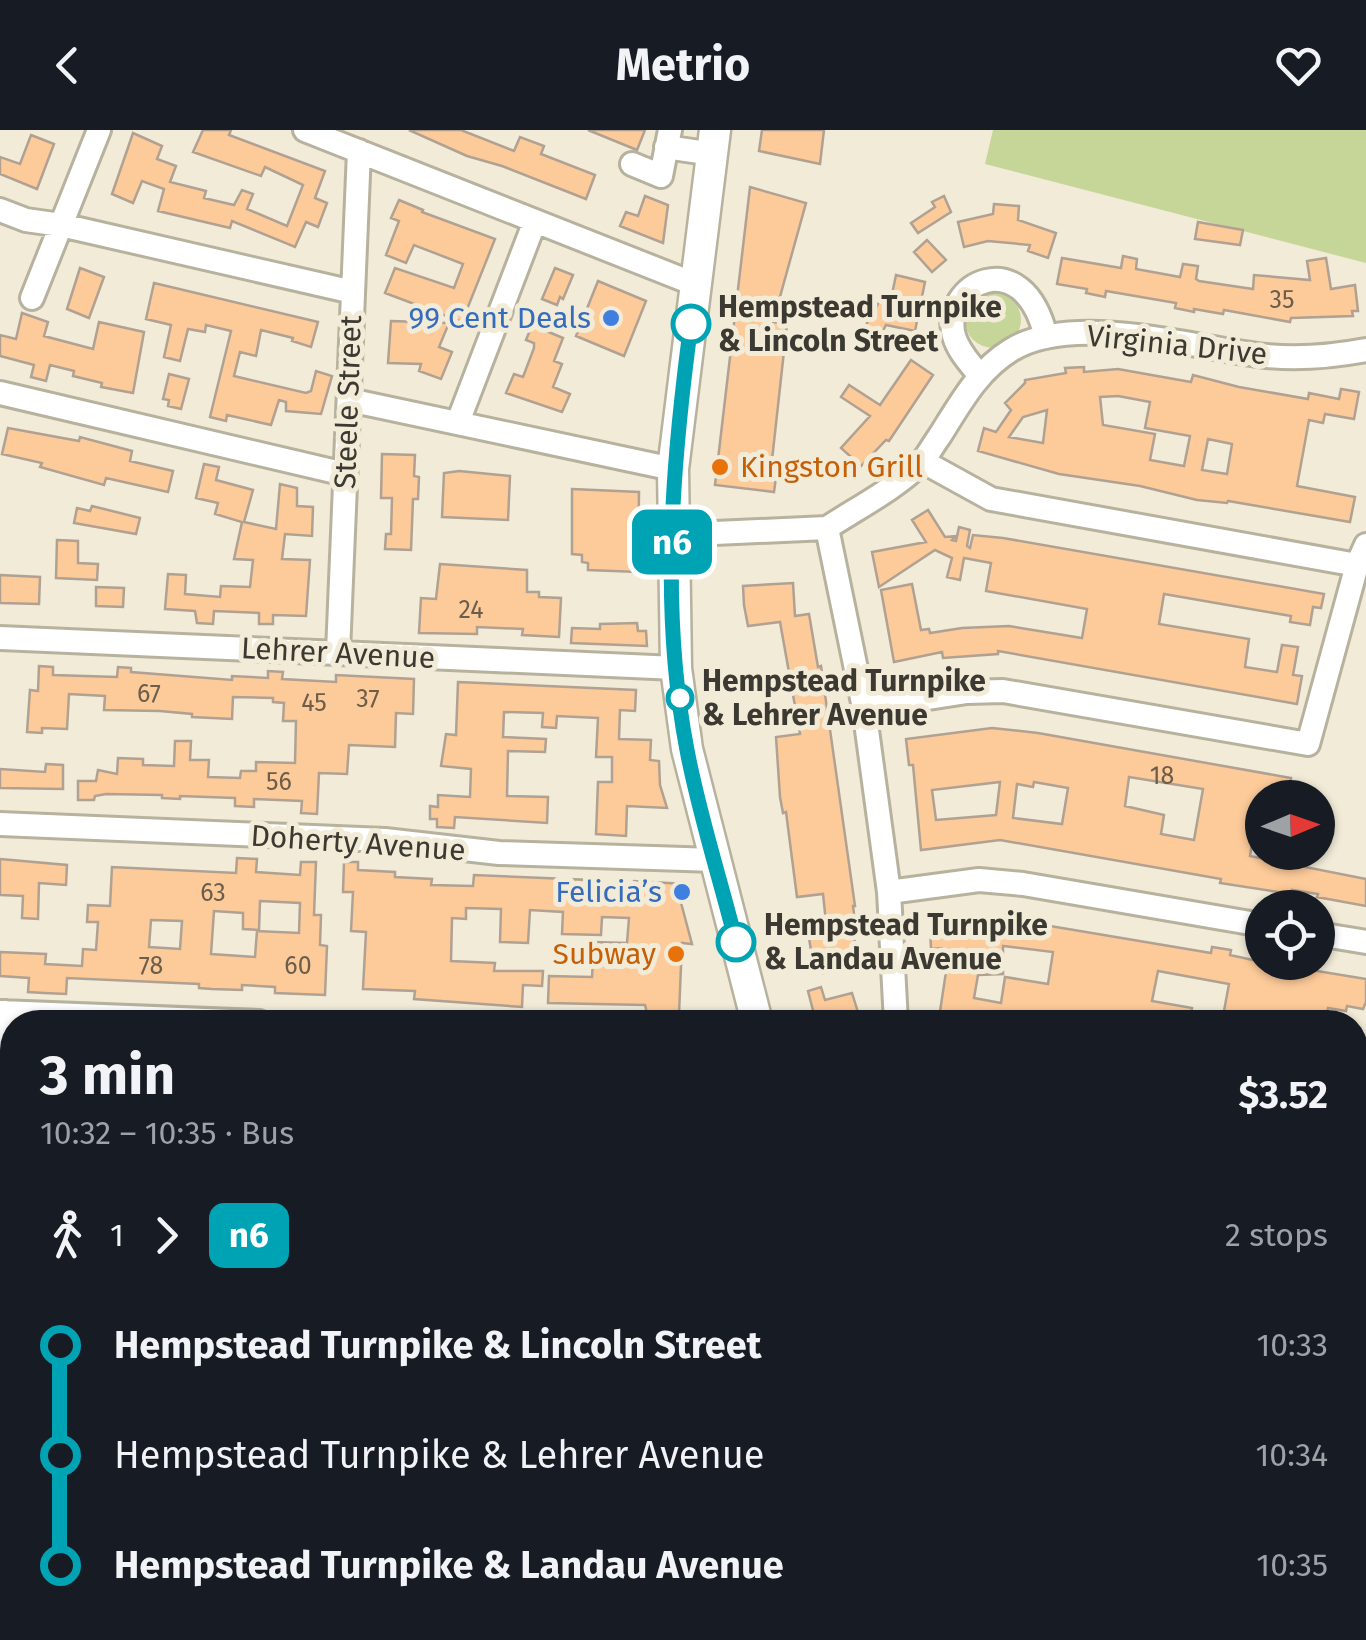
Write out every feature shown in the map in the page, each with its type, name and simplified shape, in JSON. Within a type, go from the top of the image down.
[{"type":"main road","points":[[714,142],[673,468],[676,668],[686,749],[754,1010]]},
{"type":"street","points":[[32,298],[99,130]]},
{"type":"street","points":[[305,130],[697,285]]},
{"type":"street","points":[[632,164],[660,176],[668,138],[714,142]]},
{"type":"street","name":"Steele Street","points":[[338,652],[359,152]]},
{"type":"street","points":[[0,210],[26,220],[353,292]]},
{"type":"street","points":[[458,422],[535,221]]},
{"type":"street","points":[[979,375],[962,352],[952,322],[957,305],[975,286],[996,280],[1016,283],[1037,307],[1046,337]]},
{"type":"street","name":"Virginia Drive","points":[[828,528],[922,462],[979,375],[1030,340],[1121,333],[1271,356],[1366,350]]},
{"type":"street","points":[[0,393],[346,474]]},
{"type":"street","points":[[349,400],[673,468]]},
{"type":"street","points":[[864,708],[967,692],[1002,691],[1308,744],[1361,555],[991,499],[922,462]]},
{"type":"street","points":[[672,534],[828,528],[864,708],[888,892],[895,1010]]},
{"type":"street","name":"Lehrer Avenue","points":[[0,638],[676,668]]},
{"type":"street","name":"Doherty Avenue","points":[[0,824],[385,840],[499,853],[715,860]]},
{"type":"street","points":[[888,892],[979,880],[1245,921]]},
{"type":"street","points":[[1335,937],[1366,942]]},
{"type":"green space","points":[[993,130],[1366,130],[1366,263],[985,164]]},
{"type":"green space","points":[[993,292],[1013,300],[1021,320],[1013,340],[993,348],[973,340],[965,320],[973,300]]},
{"type":"building","points":[[203,130],[231,130],[229,135],[325,171],[315,198],[327,203],[318,227],[306,222],[295,247],[232,221],[230,228],[158,211],[164,189],[142,181],[133,203],[112,194],[133,133],[162,146],[157,159],[176,166],[170,182],[206,191],[204,198],[234,205],[242,190],[253,194],[247,209],[287,226],[303,185],[265,167],[261,176],[193,152]]},
{"type":"building","points":[[409,130],[461,130],[514,151],[520,137],[544,146],[541,154],[595,175],[586,199],[467,156]]},
{"type":"building","points":[[588,130],[645,130],[637,150]]},
{"type":"building","points":[[762,130],[824,130],[820,164],[759,151]]},
{"type":"building","points":[[31,135],[54,144],[37,189],[0,174],[0,157],[20,164]]},
{"type":"building","points":[[750,187],[806,203],[773,322],[787,324],[771,469],[777,470],[774,492],[715,485]]},
{"type":"building","points":[[645,196],[668,205],[663,243],[620,226],[626,212],[638,216]]},
{"type":"building","points":[[944,196],[951,212],[918,233],[911,223]]},
{"type":"building","points":[[399,200],[495,239],[462,322],[385,293],[395,268],[454,288],[463,264],[414,245],[406,263],[386,255],[399,221],[391,218]]},
{"type":"building","points":[[994,204],[1019,206],[1018,220],[1056,233],[1048,258],[1028,251],[1030,245],[988,241],[964,247],[958,222],[993,214]]},
{"type":"building","points":[[1198,222],[1243,230],[1240,245],[1195,239]]},
{"type":"building","points":[[927,240],[946,260],[932,272],[914,252]]},
{"type":"building","points":[[1123,256],[1137,259],[1136,269],[1180,277],[1183,264],[1198,266],[1199,281],[1253,289],[1254,275],[1310,280],[1307,261],[1326,258],[1331,289],[1355,285],[1358,311],[1352,311],[1353,316],[1291,318],[1290,322],[1224,310],[1223,314],[1194,312],[1175,308],[1176,303],[1106,291],[1105,297],[1086,293],[1087,289],[1057,284],[1062,258],[1121,268]]},
{"type":"building","points":[[80,268],[104,277],[89,318],[67,309]]},
{"type":"building","points":[[555,268],[573,275],[557,305],[542,299]]},
{"type":"building","points":[[896,275],[925,282],[915,331],[886,325],[875,346],[859,337],[882,297],[891,299]]},
{"type":"building","name":"99 Cent Deals","points":[[598,281],[646,301],[624,356],[576,336]]},
{"type":"building","points":[[154,283],[318,322],[311,347],[261,330],[256,356],[240,352],[234,376],[306,393],[311,391],[316,371],[332,376],[321,414],[286,411],[286,402],[279,400],[271,425],[227,415],[226,421],[210,417],[231,331],[206,325],[205,332],[188,329],[180,361],[164,357],[171,325],[146,319]]},
{"type":"building","points":[[22,313],[48,322],[44,336],[93,349],[99,322],[144,332],[133,393],[101,387],[102,383],[50,365],[46,381],[31,377],[34,365],[0,356],[0,335],[16,339]]},
{"type":"building","points":[[391,321],[449,323],[439,347],[452,352],[441,379],[419,371],[421,364],[388,363]]},
{"type":"building","points":[[532,325],[563,338],[554,361],[562,364],[553,387],[570,394],[562,412],[506,393],[514,374],[523,377],[534,348],[534,343],[526,340]]},
{"type":"building","points":[[911,360],[933,375],[889,441],[861,466],[841,448],[870,416],[841,397],[849,385],[880,405]]},
{"type":"building","points":[[1084,367],[1084,372],[1118,369],[1191,382],[1193,375],[1308,399],[1309,393],[1339,399],[1341,389],[1359,392],[1354,419],[1325,414],[1323,423],[1309,420],[1297,486],[1355,497],[1350,522],[1228,501],[1197,500],[1140,486],[1059,474],[978,451],[984,428],[996,432],[1011,410],[1005,403],[1025,380],[1066,373],[1065,368]],"holes":[[[1100,397],[1150,402],[1145,428],[1190,436],[1184,466],[1150,460],[1155,434],[1103,425]],[[1047,410],[1043,443],[1009,437],[1023,417]],[[1208,439],[1232,444],[1227,474],[1202,470]]]},
{"type":"building","points":[[169,374],[189,379],[181,409],[168,406],[169,400],[163,399]]},
{"type":"building","points":[[8,428],[79,441],[80,437],[132,451],[130,461],[173,471],[168,492],[106,478],[104,485],[40,467],[42,463],[2,454]]},
{"type":"building","points":[[382,454],[415,455],[414,476],[419,477],[418,499],[413,499],[411,550],[385,549],[386,534],[391,534],[392,498],[381,498]]},
{"type":"building","points":[[204,464],[219,467],[216,480],[253,490],[244,522],[276,529],[280,484],[297,488],[297,506],[313,507],[312,536],[285,534],[282,559],[310,560],[306,616],[273,615],[273,624],[259,624],[259,613],[214,611],[213,624],[197,623],[195,611],[165,609],[168,574],[186,575],[185,594],[220,597],[221,586],[250,587],[253,560],[234,559],[242,522],[215,514],[218,503],[196,498]]},
{"type":"building","points":[[444,473],[510,476],[508,520],[442,517]]},
{"type":"building","points":[[572,489],[639,492],[638,572],[588,570],[582,555],[572,554]]},
{"type":"building","points":[[92,506],[140,518],[136,534],[74,523],[77,508],[90,511]]},
{"type":"building","points":[[928,510],[945,537],[956,536],[952,540],[956,541],[959,527],[970,530],[970,548],[973,535],[1003,538],[1324,594],[1321,608],[1313,607],[1310,625],[1290,622],[1291,616],[1164,594],[1159,624],[1249,639],[1245,667],[1277,672],[1282,645],[1298,647],[1293,675],[1302,676],[1297,704],[998,651],[943,658],[942,652],[894,662],[881,590],[912,584],[921,630],[929,629],[930,633],[1009,626],[1082,638],[1087,609],[986,591],[991,563],[964,558],[960,580],[947,577],[952,558],[935,550],[879,587],[872,552],[926,542],[912,520]]},
{"type":"building","points":[[57,540],[78,541],[78,563],[98,564],[97,580],[56,578]]},
{"type":"building","points":[[440,564],[527,570],[527,592],[561,598],[559,637],[522,635],[523,629],[477,627],[477,634],[419,633],[421,598],[436,599]]},
{"type":"building","points":[[0,575],[40,577],[39,604],[0,603]]},
{"type":"building","points":[[793,583],[795,616],[809,614],[818,667],[821,666],[855,906],[858,968],[823,973],[820,956],[812,957],[807,925],[826,922],[823,894],[797,897],[786,812],[783,813],[780,797],[776,737],[800,734],[780,622],[748,626],[744,605],[743,586]]},
{"type":"building","points":[[96,587],[124,588],[123,607],[96,606]]},
{"type":"building","points":[[637,623],[638,631],[646,631],[647,646],[571,643],[572,628],[600,629],[600,624]]},
{"type":"building","points":[[39,666],[53,667],[53,675],[117,677],[118,667],[131,668],[131,672],[232,680],[232,676],[268,678],[268,671],[283,672],[282,679],[336,682],[336,675],[414,679],[413,714],[396,713],[395,747],[349,745],[347,774],[319,773],[317,814],[301,813],[302,801],[254,799],[254,807],[235,806],[235,798],[180,799],[162,795],[106,794],[95,796],[94,800],[78,800],[78,781],[96,781],[98,770],[117,774],[118,758],[143,759],[143,765],[174,766],[175,741],[191,741],[190,760],[209,760],[208,777],[240,778],[241,771],[256,771],[256,762],[295,763],[296,721],[283,721],[284,703],[273,702],[273,698],[233,697],[232,719],[104,710],[105,696],[69,694],[67,729],[27,732],[30,690],[38,691]]},
{"type":"building","points":[[458,682],[636,690],[635,711],[620,710],[619,739],[651,740],[650,760],[659,761],[660,785],[667,808],[627,806],[626,836],[596,834],[598,782],[612,782],[612,757],[596,757],[598,718],[557,716],[556,728],[542,727],[543,713],[504,712],[503,737],[546,739],[545,752],[508,751],[507,796],[548,797],[547,823],[455,817],[454,828],[437,827],[437,819],[430,819],[430,806],[438,807],[438,795],[470,797],[471,769],[441,766],[446,734],[456,735]]},
{"type":"building","points":[[992,728],[1291,778],[1245,780],[1245,870],[1321,870],[1366,879],[1366,906],[1335,900],[1335,890],[1265,890],[1000,840],[921,850],[913,765],[909,765],[906,739]],"holes":[[[1129,777],[1203,789],[1194,840],[1161,834],[1164,815],[1125,806]],[[1000,782],[996,815],[936,820],[932,790]],[[1034,782],[1068,788],[1062,824],[1013,818],[1017,784],[1033,787]]]},
{"type":"building","points":[[46,764],[63,765],[63,789],[0,788],[0,769],[45,772]]},
{"type":"building","points":[[237,858],[257,859],[256,872],[300,875],[301,862],[316,862],[314,915],[321,915],[320,945],[327,946],[325,995],[275,993],[275,987],[242,985],[242,990],[212,989],[199,988],[199,984],[67,978],[66,994],[44,993],[28,992],[29,978],[0,976],[0,952],[46,954],[45,964],[82,966],[83,949],[96,950],[98,922],[87,922],[88,905],[110,906],[112,867],[236,873]],"holes":[[[260,901],[300,903],[299,933],[257,931],[255,957],[211,954],[214,911],[243,913],[243,929],[259,930]],[[151,920],[182,921],[180,949],[149,947]]]},
{"type":"building","points":[[0,859],[67,865],[66,885],[39,883],[38,919],[22,918],[23,896],[0,895]]},
{"type":"building","points":[[344,862],[358,862],[358,870],[432,879],[431,885],[473,886],[474,875],[591,880],[591,884],[685,884],[689,899],[680,899],[692,944],[682,943],[679,1010],[646,1010],[645,1005],[548,1003],[549,976],[592,977],[594,942],[627,943],[629,918],[602,917],[601,935],[562,934],[563,912],[530,910],[528,943],[500,942],[501,909],[466,908],[466,919],[452,918],[451,961],[495,963],[494,971],[543,971],[542,986],[523,985],[522,1007],[414,999],[415,991],[363,989],[366,932],[351,931],[353,892],[343,892]]},
{"type":"building","points":[[996,917],[1211,953],[1212,947],[1231,950],[1230,955],[1245,958],[1245,980],[1335,980],[1335,974],[1366,979],[1366,1002],[1363,1009],[1347,1006],[1346,1010],[1224,1010],[1229,984],[1158,971],[1152,1001],[1192,1010],[940,1010],[946,972],[942,948],[931,949],[930,925]],"holes":[[[1003,946],[1053,952],[1048,984],[1005,977],[1001,1003],[974,998],[978,975],[1003,974]]]},
{"type":"building","points":[[821,987],[825,1000],[852,993],[857,1010],[813,1010],[808,991]]},
{"type":"bus line","name":"n6","points":[[691,324],[673,468],[676,668],[686,749],[736,942]]},
{"type":"place","name":"99 Cent Deals","points":[[611,318]]},
{"type":"place","name":"Hempstead Turnpike & Lincoln Street","points":[[691,324]]},
{"type":"place","name":"Kingston Grill","points":[[720,467]]},
{"type":"place","name":"Hempstead Turnpike & Lehrer Avenue","points":[[680,698]]},
{"type":"place","name":"Felicia’s","points":[[682,892]]},
{"type":"place","name":"Hempstead Turnpike & Landau Avenue","points":[[736,942]]},
{"type":"place","name":"Subway","points":[[676,954]]}]
